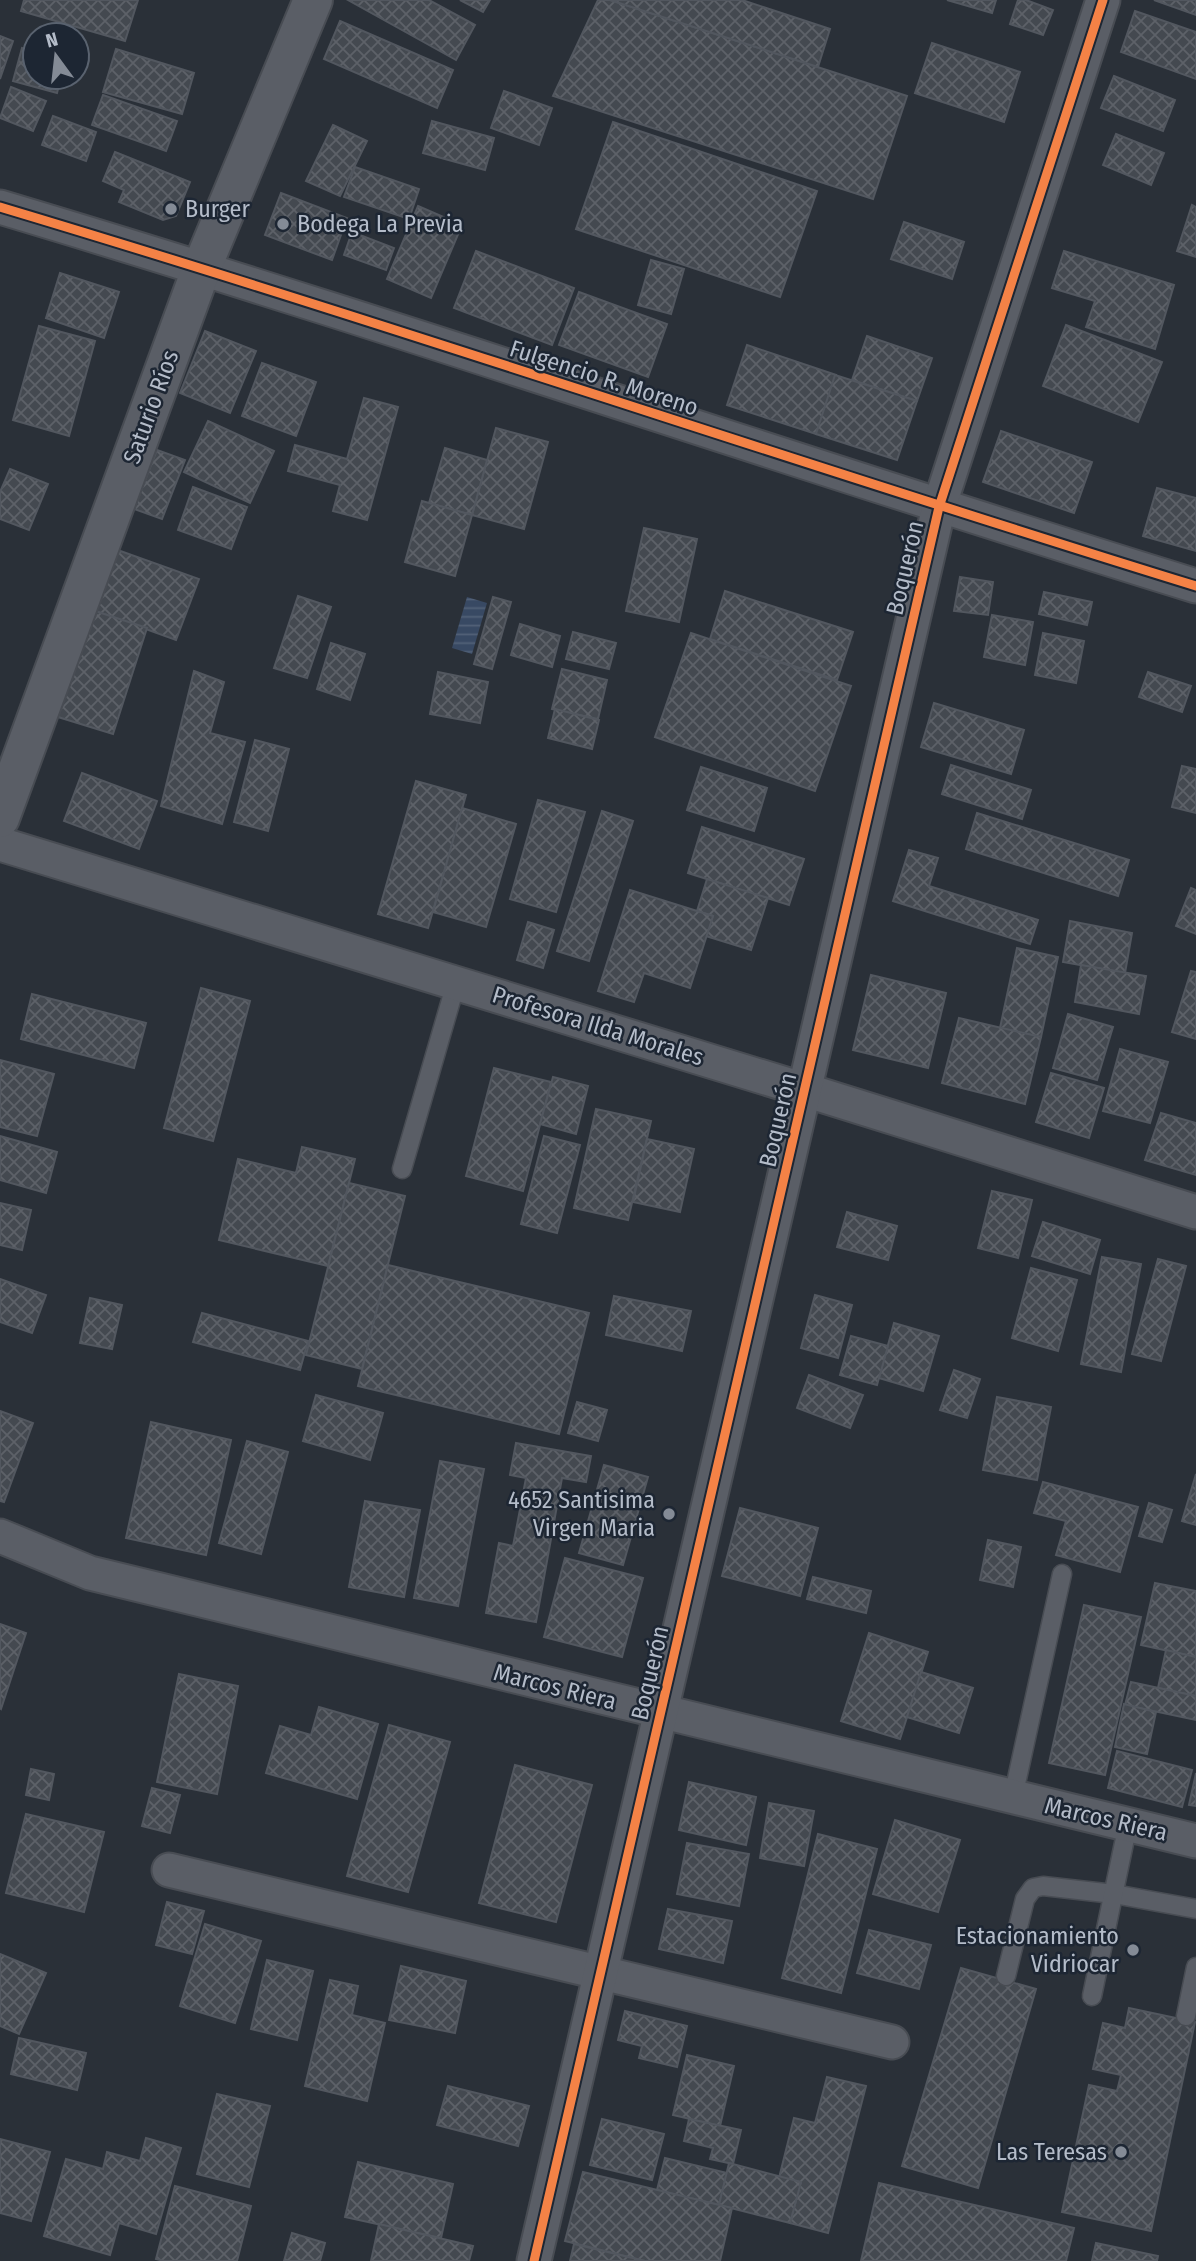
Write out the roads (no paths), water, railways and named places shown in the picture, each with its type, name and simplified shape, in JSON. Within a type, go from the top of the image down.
[{"type":"street","name":"Saturio Ríos","points":[[0,818],[202,267],[313,0]]},
{"type":"street","name":"Boquerón","points":[[534,2261],[939,507],[1102,0]]},
{"type":"street","name":"Fulgencio R. Moreno","points":[[0,207],[202,267],[939,507],[1196,586]]},
{"type":"street","name":"Profesora Ilda Morales","points":[[0,844],[1196,1212]]},
{"type":"street","name":"Marcos Riera","points":[[0,1536],[90,1573],[1196,1840]]},
{"type":"street","points":[[169,1870],[892,2042]]},
{"type":"lane","points":[[402,1169],[456,983]]},
{"type":"lane","points":[[1013,1797],[1062,1574]]},
{"type":"lane","points":[[1092,1996],[1128,1824]]},
{"type":"lane","points":[[1006,1976],[1025,1899],[1033,1888],[1043,1886],[1114,1894],[1196,1909]]},
{"type":"lane","points":[[1186,2016],[1196,1967]]},
{"type":"water","points":[[467,597],[487,603],[472,654],[452,648]]},
{"type":"place","name":"Burger","points":[[171,209]]},
{"type":"place","name":"Bodega La Previa","points":[[283,224]]},
{"type":"place","name":"4652 Santisima Virgen Maria","points":[[669,1514]]},
{"type":"place","name":"Estacionamiento Vidriocar","points":[[1133,1950]]},
{"type":"place","name":"Las Teresas","points":[[1121,2152]]}]
